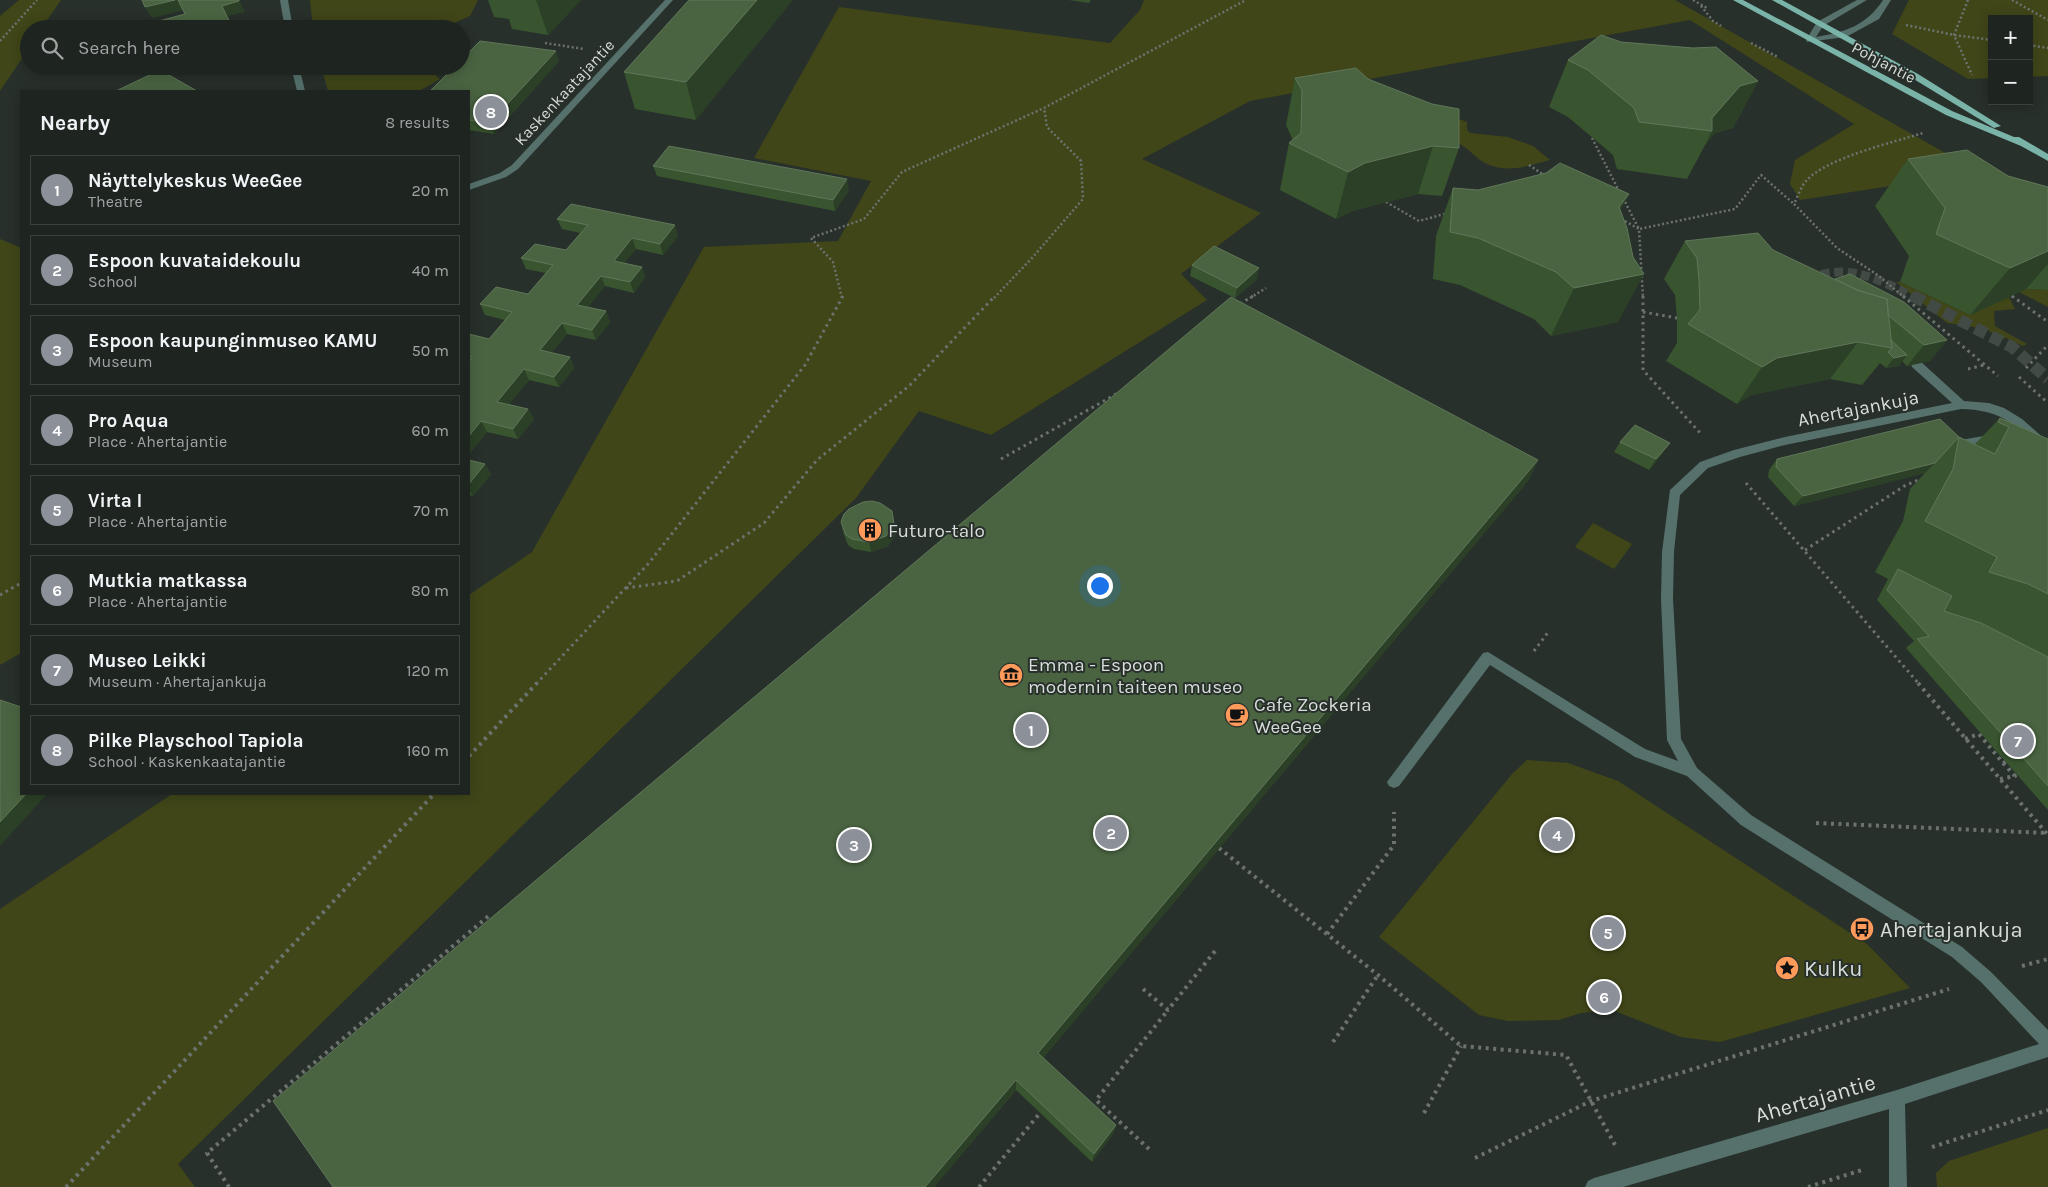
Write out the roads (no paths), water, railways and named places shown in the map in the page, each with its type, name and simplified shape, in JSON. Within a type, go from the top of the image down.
[{"type":"main road","name":"Pohjantie","points":[[1737,0],[1949,112],[2021,143]]},
{"type":"main road","name":"Pohjantie","points":[[1776,0],[1843,35],[1966,106],[2021,143],[2048,158]]},
{"type":"street","points":[[284,0],[287,20]]},
{"type":"street","name":"Kaskenkaatajantie","points":[[470,187],[502,175],[515,167],[669,0]]},
{"type":"street","points":[[1810,40],[1820,24],[1864,0]]},
{"type":"street","points":[[1810,40],[1843,35],[1876,18],[1887,0]]},
{"type":"street","points":[[297,75],[301,90]]},
{"type":"street","points":[[1916,364],[1961,405]]},
{"type":"street","name":"Ahertajankuja","points":[[1692,772],[1674,740],[1667,599],[1668,552],[1674,493],[1704,465],[1738,453],[1785,441],[1961,405],[1982,405],[1995,408],[2012,417],[2048,450]]},
{"type":"street","points":[[1948,447],[2029,432]]},
{"type":"street","points":[[1394,782],[1488,658],[1640,753],[1692,772],[1746,820],[1957,952],[1986,977],[2048,1041]]},
{"type":"street","name":"Ahertajantie","points":[[1594,1187],[1897,1098],[2048,1049]]},
{"type":"street","points":[[1897,1098],[1898,1187]]},
{"type":"tunnel","points":[[1814,285],[1817,276],[1830,273],[1855,273],[1868,276],[1915,298]]},
{"type":"tunnel","points":[[1913,296],[2012,347],[2048,379]]},
{"type":"place","name":"Pilke Playschool Tapiola","points":[[491,112]]},
{"type":"place","name":"Futuro-talo","points":[[870,530]]},
{"type":"place","name":"Emma - Espoon modernin taiteen museo","points":[[1011,675]]},
{"type":"place","name":"Cafe Zockeria WeeGee","points":[[1237,715]]},
{"type":"place","name":"Näyttelykeskus WeeGee","points":[[1031,730]]},
{"type":"place","name":"Museo Leikki","points":[[2018,741]]},
{"type":"place","name":"Espoon kuvataidekoulu","points":[[1111,833]]},
{"type":"place","name":"Pro Aqua","points":[[1557,835]]},
{"type":"place","name":"Espoon kaupunginmuseo KAMU","points":[[854,845]]},
{"type":"place","name":"Ahertajankuja","points":[[1862,929]]},
{"type":"place","name":"Virta I","points":[[1608,933]]},
{"type":"place","name":"Kulku","points":[[1787,968]]},
{"type":"place","name":"Mutkia matkassa","points":[[1604,997]]}]
